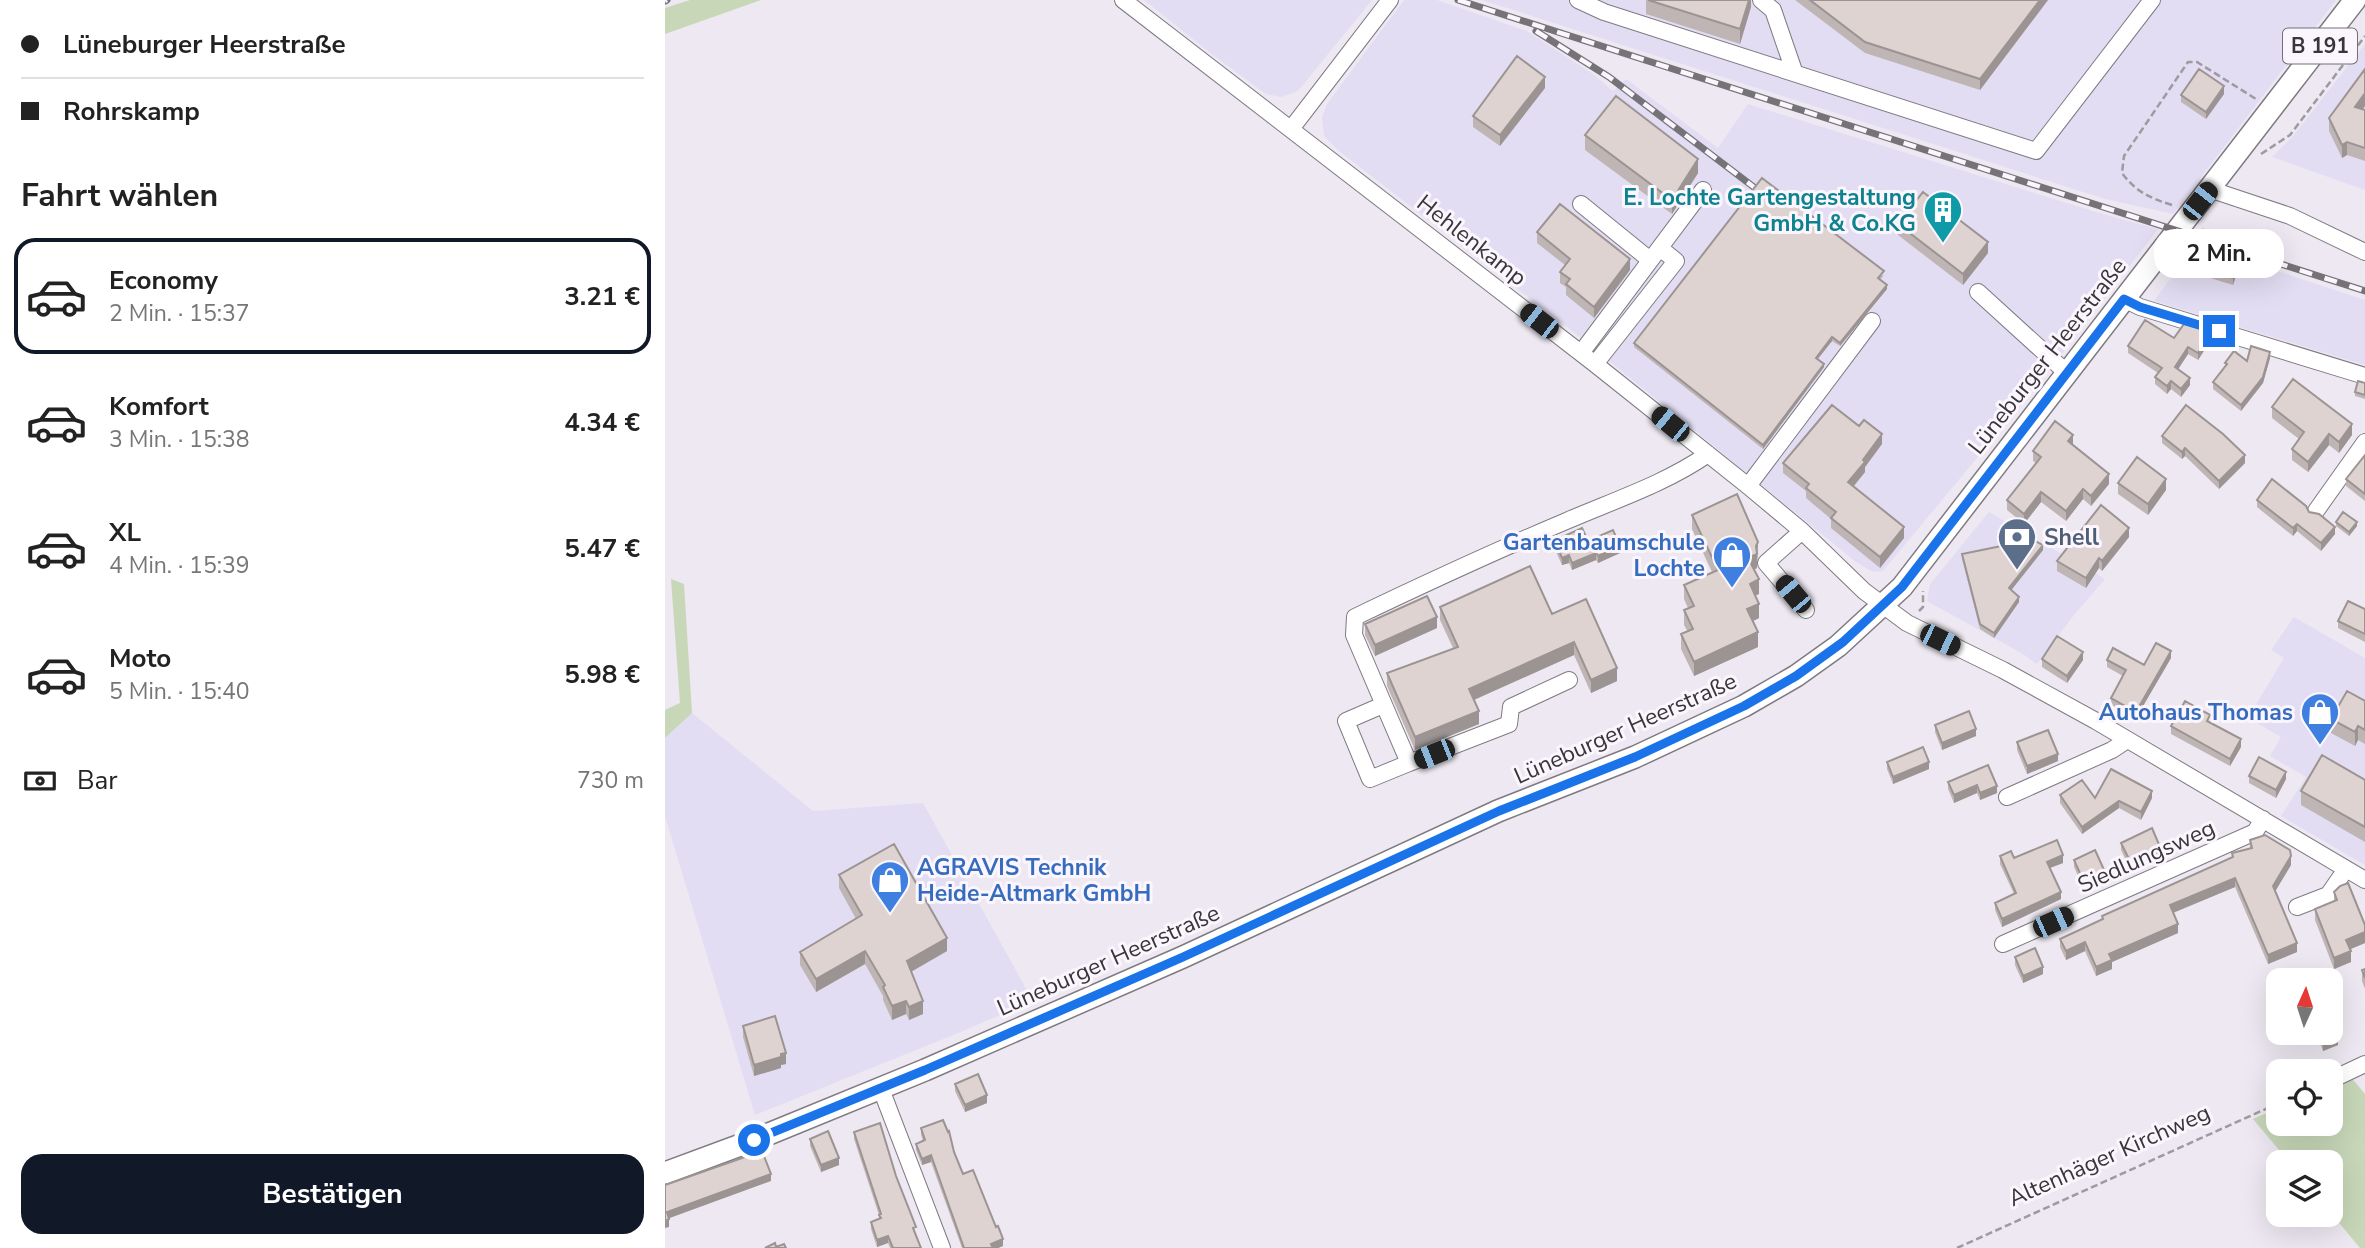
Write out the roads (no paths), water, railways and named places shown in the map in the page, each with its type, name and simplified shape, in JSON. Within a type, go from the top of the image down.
[{"type":"main road","name":"Lüneburger Heerstraße","points":[[665,1173],[880,1088],[1183,957],[1499,811],[1635,757],[1744,706],[1796,676],[1837,646],[1902,587],[2124,299],[2197,221],[2209,189],[2355,0]]},
{"type":"street","name":"Hehlenkamp","points":[[1123,0],[1595,364],[1748,486],[1802,531],[1882,605],[1907,623],[2003,670],[2365,880]]},
{"type":"street","points":[[1291,129],[1390,0]]},
{"type":"street","points":[[1577,0],[1608,6],[2036,151],[2152,0]]},
{"type":"street","points":[[1761,0],[1773,10],[1794,71]]},
{"type":"street","points":[[2209,189],[2290,216],[2365,252]]},
{"type":"street","points":[[1581,353],[1703,190]]},
{"type":"street","points":[[1581,204],[1655,254],[1676,261],[1595,364]]},
{"type":"street","points":[[1978,292],[2067,373]]},
{"type":"street","points":[[2124,299],[2140,307],[2365,376]]},
{"type":"street","points":[[1748,486],[1872,321]]},
{"type":"street","points":[[2316,510],[2365,442]]},
{"type":"street","points":[[1409,764],[1354,635],[1355,617],[1455,569],[1635,492],[1708,454]]},
{"type":"street","points":[[1802,531],[1766,563],[1806,610]]},
{"type":"street","points":[[1383,705],[1346,721],[1370,779],[1509,724],[1511,707],[1569,680]]},
{"type":"street","points":[[2007,797],[2112,750],[2127,740]]},
{"type":"street","name":"Siedlungsweg","points":[[2003,944],[2255,832],[2263,819]]},
{"type":"street","points":[[2297,906],[2328,895],[2346,869]]},
{"type":"street","points":[[2343,1074],[2365,1064]]},
{"type":"street","points":[[880,1088],[942,1248]]},
{"type":"railway","points":[[1458,0],[2365,291]]},
{"type":"railway","points":[[1536,31],[1609,77],[1755,188]]},
{"type":"place","name":"E. Lochte Gartengestaltung GmbH & Co.KG","points":[[1943,244]]},
{"type":"place","name":"Shell","points":[[2017,571]]},
{"type":"place","name":"Gartenbaumschule Lochte","points":[[1732,589]]},
{"type":"place","name":"Autohaus Thomas","points":[[2320,746]]},
{"type":"place","name":"AGRAVIS Technik Heide-Altmark GmbH","points":[[890,914]]}]
